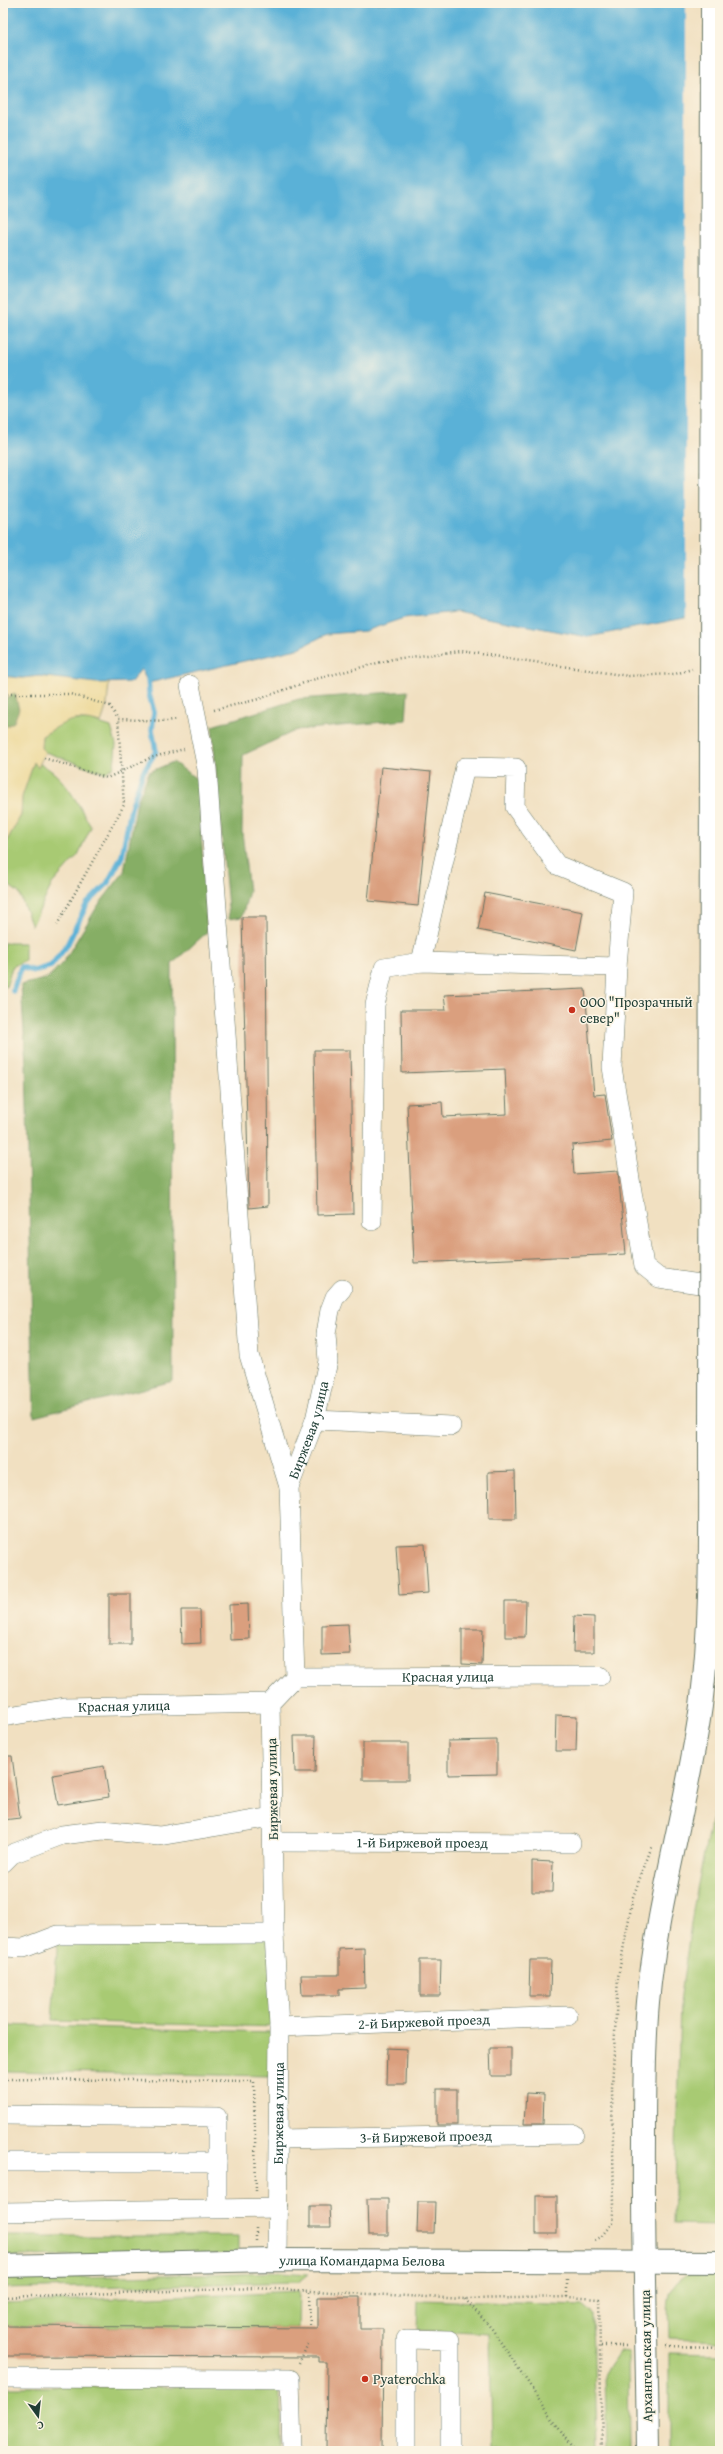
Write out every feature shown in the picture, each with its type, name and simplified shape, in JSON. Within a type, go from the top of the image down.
[{"type":"main road","name":"Архангельская улица","points":[[648,2451],[647,2346],[644,2261],[644,2070],[648,2002],[656,1935],[690,1775],[701,1705],[710,1560],[712,3]]},
{"type":"main road","name":"улица Командарма Белова","points":[[3,2266],[277,2260],[720,2262]]},
{"type":"street","points":[[190,685],[207,769],[249,1355],[289,1487]]},
{"type":"street","points":[[421,962],[465,768],[516,768],[515,807],[558,866],[623,892],[617,967],[612,1067],[644,1266],[659,1278],[720,1287]]},
{"type":"street","points":[[372,1221],[375,1005],[384,968],[421,962],[617,967]]},
{"type":"street","name":"Биржевая улица","points":[[295,1677],[289,1487],[315,1420],[328,1362],[326,1334],[330,1310],[335,1297],[342,1290]]},
{"type":"street","points":[[315,1420],[451,1426]]},
{"type":"street","name":"Красная улица","points":[[295,1677],[600,1676]]},
{"type":"street","points":[[270,1703],[295,1677]]},
{"type":"street","name":"Биржевая улица","points":[[270,1703],[272,1817],[274,1842],[274,1934],[279,2027],[277,2260]]},
{"type":"street","name":"Красная улица","points":[[3,1717],[64,1707],[270,1703]]},
{"type":"street","points":[[3,1863],[12,1854],[62,1835],[103,1830],[159,1836],[272,1817]]},
{"type":"street","name":"1-й Биржевой проезд","points":[[274,1842],[571,1843]]},
{"type":"street","points":[[3,1947],[24,1948],[58,1935],[274,1934]]},
{"type":"street","name":"2-й Биржевой проезд","points":[[279,2027],[568,2016]]},
{"type":"street","points":[[3,2115],[216,2117],[217,2208]]},
{"type":"street","name":"3-й Биржевой проезд","points":[[278,2139],[574,2134]]},
{"type":"street","points":[[3,2162],[217,2162]]},
{"type":"street","points":[[3,2212],[278,2208]]},
{"type":"street","points":[[406,2451],[406,2339],[450,2340],[450,2451]]},
{"type":"street","points":[[3,2378],[290,2379],[292,2451]]},
{"type":"path","points":[[118,719],[168,721],[259,699],[312,680],[393,659],[461,651],[628,676],[675,674],[697,668]]},
{"type":"path","points":[[3,694],[70,694],[110,706],[118,719],[124,805],[57,925]]},
{"type":"path","points":[[44,758],[107,778],[122,769],[150,758],[202,744]]},
{"type":"path","points":[[590,2243],[601,2238],[612,2223],[614,2204],[612,2088],[618,1977],[633,1897],[653,1844]]},
{"type":"path","points":[[256,2228],[256,2244]]},
{"type":"path","points":[[3,2297],[256,2288],[309,2292],[465,2299],[567,2297],[599,2299],[602,2451]]},
{"type":"path","points":[[309,2292],[310,2328]]},
{"type":"path","points":[[465,2299],[492,2329],[574,2451]]},
{"type":"path","points":[[290,2379],[309,2342]]},
{"type":"green space","points":[[408,691],[406,720],[297,730],[243,755],[242,832],[249,891],[242,917],[229,919],[212,726],[299,699]]},
{"type":"green space","points":[[15,693],[19,710],[14,722],[3,728],[3,700]]},
{"type":"green space","points":[[68,720],[89,720],[111,727],[116,744],[114,766],[105,773],[45,752],[41,748],[42,736]]},
{"type":"green space","points":[[34,762],[44,766],[61,779],[91,827],[78,855],[52,884],[32,926],[19,893],[3,881],[3,848],[21,815],[22,797]]},
{"type":"green space","points":[[173,762],[198,780],[207,932],[172,964],[173,1381],[34,1417],[26,1063],[21,985],[48,978],[64,961],[97,907],[124,872],[137,802],[149,772]]},
{"type":"green space","points":[[3,943],[25,943],[25,960],[12,967],[6,987],[3,987]]},
{"type":"green space","points":[[720,1806],[720,2225],[674,2224],[680,2002],[693,1910],[706,1843],[713,1814]]},
{"type":"green space","points":[[274,1934],[279,2027],[52,2021],[58,1935]]},
{"type":"green space","points":[[3,2025],[271,2032],[270,2076],[3,2071]]},
{"type":"green space","points":[[3,2236],[238,2236],[238,2254],[3,2256]]},
{"type":"green space","points":[[697,2271],[720,2273],[720,2341],[669,2339],[668,2307],[672,2289],[677,2282],[685,2276]]},
{"type":"green space","points":[[281,2272],[309,2274],[299,2282],[3,2289],[3,2279]]},
{"type":"green space","points":[[299,2291],[298,2328],[3,2326],[3,2303]]},
{"type":"green space","points":[[418,2300],[582,2305],[593,2314],[596,2451],[492,2451],[490,2334],[417,2330]]},
{"type":"green space","points":[[619,2352],[628,2353],[629,2451],[607,2451],[605,2373]]},
{"type":"green space","points":[[669,2353],[720,2354],[720,2451],[669,2451]]},
{"type":"green space","points":[[281,2386],[280,2448],[261,2448],[261,2451],[3,2451],[3,2387]]},
{"type":"sand","points":[[3,676],[22,678],[39,676],[109,683],[107,704],[101,723],[82,720],[69,721],[42,736],[41,748],[45,752],[38,768],[34,762],[22,797],[21,815],[3,848],[3,728],[14,722],[19,709],[15,693],[3,700]]},
{"type":"water","points":[[3,3],[720,3],[720,611],[588,637],[455,612],[404,618],[365,631],[327,634],[297,649],[148,683],[141,669],[131,682],[96,683],[39,676],[22,678],[3,676]]},
{"type":"pier","points":[[686,3],[720,3],[720,613],[686,619]]},
{"type":"building","points":[[381,767],[431,772],[418,906],[368,901]]},
{"type":"building","points":[[485,893],[583,912],[576,950],[478,930]]},
{"type":"building","points":[[242,917],[266,917],[268,1206],[249,1208]]},
{"type":"building","points":[[585,989],[594,1095],[605,1094],[612,1141],[572,1145],[574,1174],[618,1171],[626,1254],[414,1263],[407,1104],[442,1102],[443,1117],[507,1114],[505,1069],[402,1073],[401,1010],[446,1010],[444,995]]},
{"type":"building","points":[[314,1050],[350,1050],[353,1214],[317,1215]]},
{"type":"building","points":[[515,1471],[516,1519],[489,1519],[488,1472]]},
{"type":"building","points":[[425,1544],[428,1593],[399,1595],[396,1545]]},
{"type":"building","points":[[109,1594],[131,1594],[131,1644],[109,1644]]},
{"type":"building","points":[[505,1601],[526,1601],[525,1637],[505,1637]]},
{"type":"building","points":[[248,1604],[249,1639],[230,1640],[229,1605]]},
{"type":"building","points":[[181,1610],[200,1610],[201,1643],[182,1644]]},
{"type":"building","points":[[574,1616],[594,1617],[594,1652],[573,1652]]},
{"type":"building","points":[[348,1624],[350,1654],[322,1655],[322,1625]]},
{"type":"building","points":[[462,1629],[483,1629],[482,1665],[462,1664]]},
{"type":"building","points":[[556,1715],[577,1716],[576,1751],[555,1751]]},
{"type":"building","points":[[294,1736],[316,1736],[315,1772],[295,1772]]},
{"type":"building","points":[[497,1740],[497,1774],[448,1775],[448,1741]]},
{"type":"building","points":[[363,1743],[408,1743],[408,1780],[363,1780]]},
{"type":"building","points":[[3,1756],[12,1756],[20,1818],[3,1820]]},
{"type":"building","points":[[104,1766],[109,1797],[58,1805],[53,1775]]},
{"type":"building","points":[[532,1861],[553,1862],[552,1892],[532,1892]]},
{"type":"building","points":[[364,1948],[365,1988],[339,1989],[339,1995],[302,1995],[301,1975],[339,1975],[339,1949]]},
{"type":"building","points":[[420,1960],[441,1960],[440,1996],[420,1996]]},
{"type":"building","points":[[530,1960],[551,1960],[550,1996],[529,1996]]},
{"type":"building","points":[[387,2048],[407,2049],[406,2084],[386,2084]]},
{"type":"building","points":[[490,2048],[511,2048],[511,2076],[491,2076]]},
{"type":"building","points":[[437,2089],[457,2089],[457,2125],[437,2125]]},
{"type":"building","points":[[526,2093],[544,2094],[543,2124],[524,2124]]},
{"type":"building","points":[[536,2196],[557,2196],[557,2234],[536,2234]]},
{"type":"building","points":[[367,2199],[388,2199],[388,2235],[368,2235]]},
{"type":"building","points":[[418,2202],[435,2202],[434,2233],[417,2233]]},
{"type":"building","points":[[310,2206],[330,2206],[331,2227],[310,2227]]},
{"type":"building","points":[[318,2297],[360,2297],[360,2329],[383,2329],[382,2451],[326,2451],[327,2362],[319,2362],[319,2357],[3,2356],[3,2326],[318,2328]]},
{"type":"waterway","points":[[13,991],[21,967],[34,971],[51,966],[67,945],[87,904],[107,884],[122,856],[131,808],[143,772],[156,751],[152,730],[154,712],[149,694],[148,676]]},
{"type":"place","name":"ООО \"Прозрачный север\"","points":[[572,1010]]},
{"type":"place","name":"Pyaterochka","points":[[365,2379]]}]
